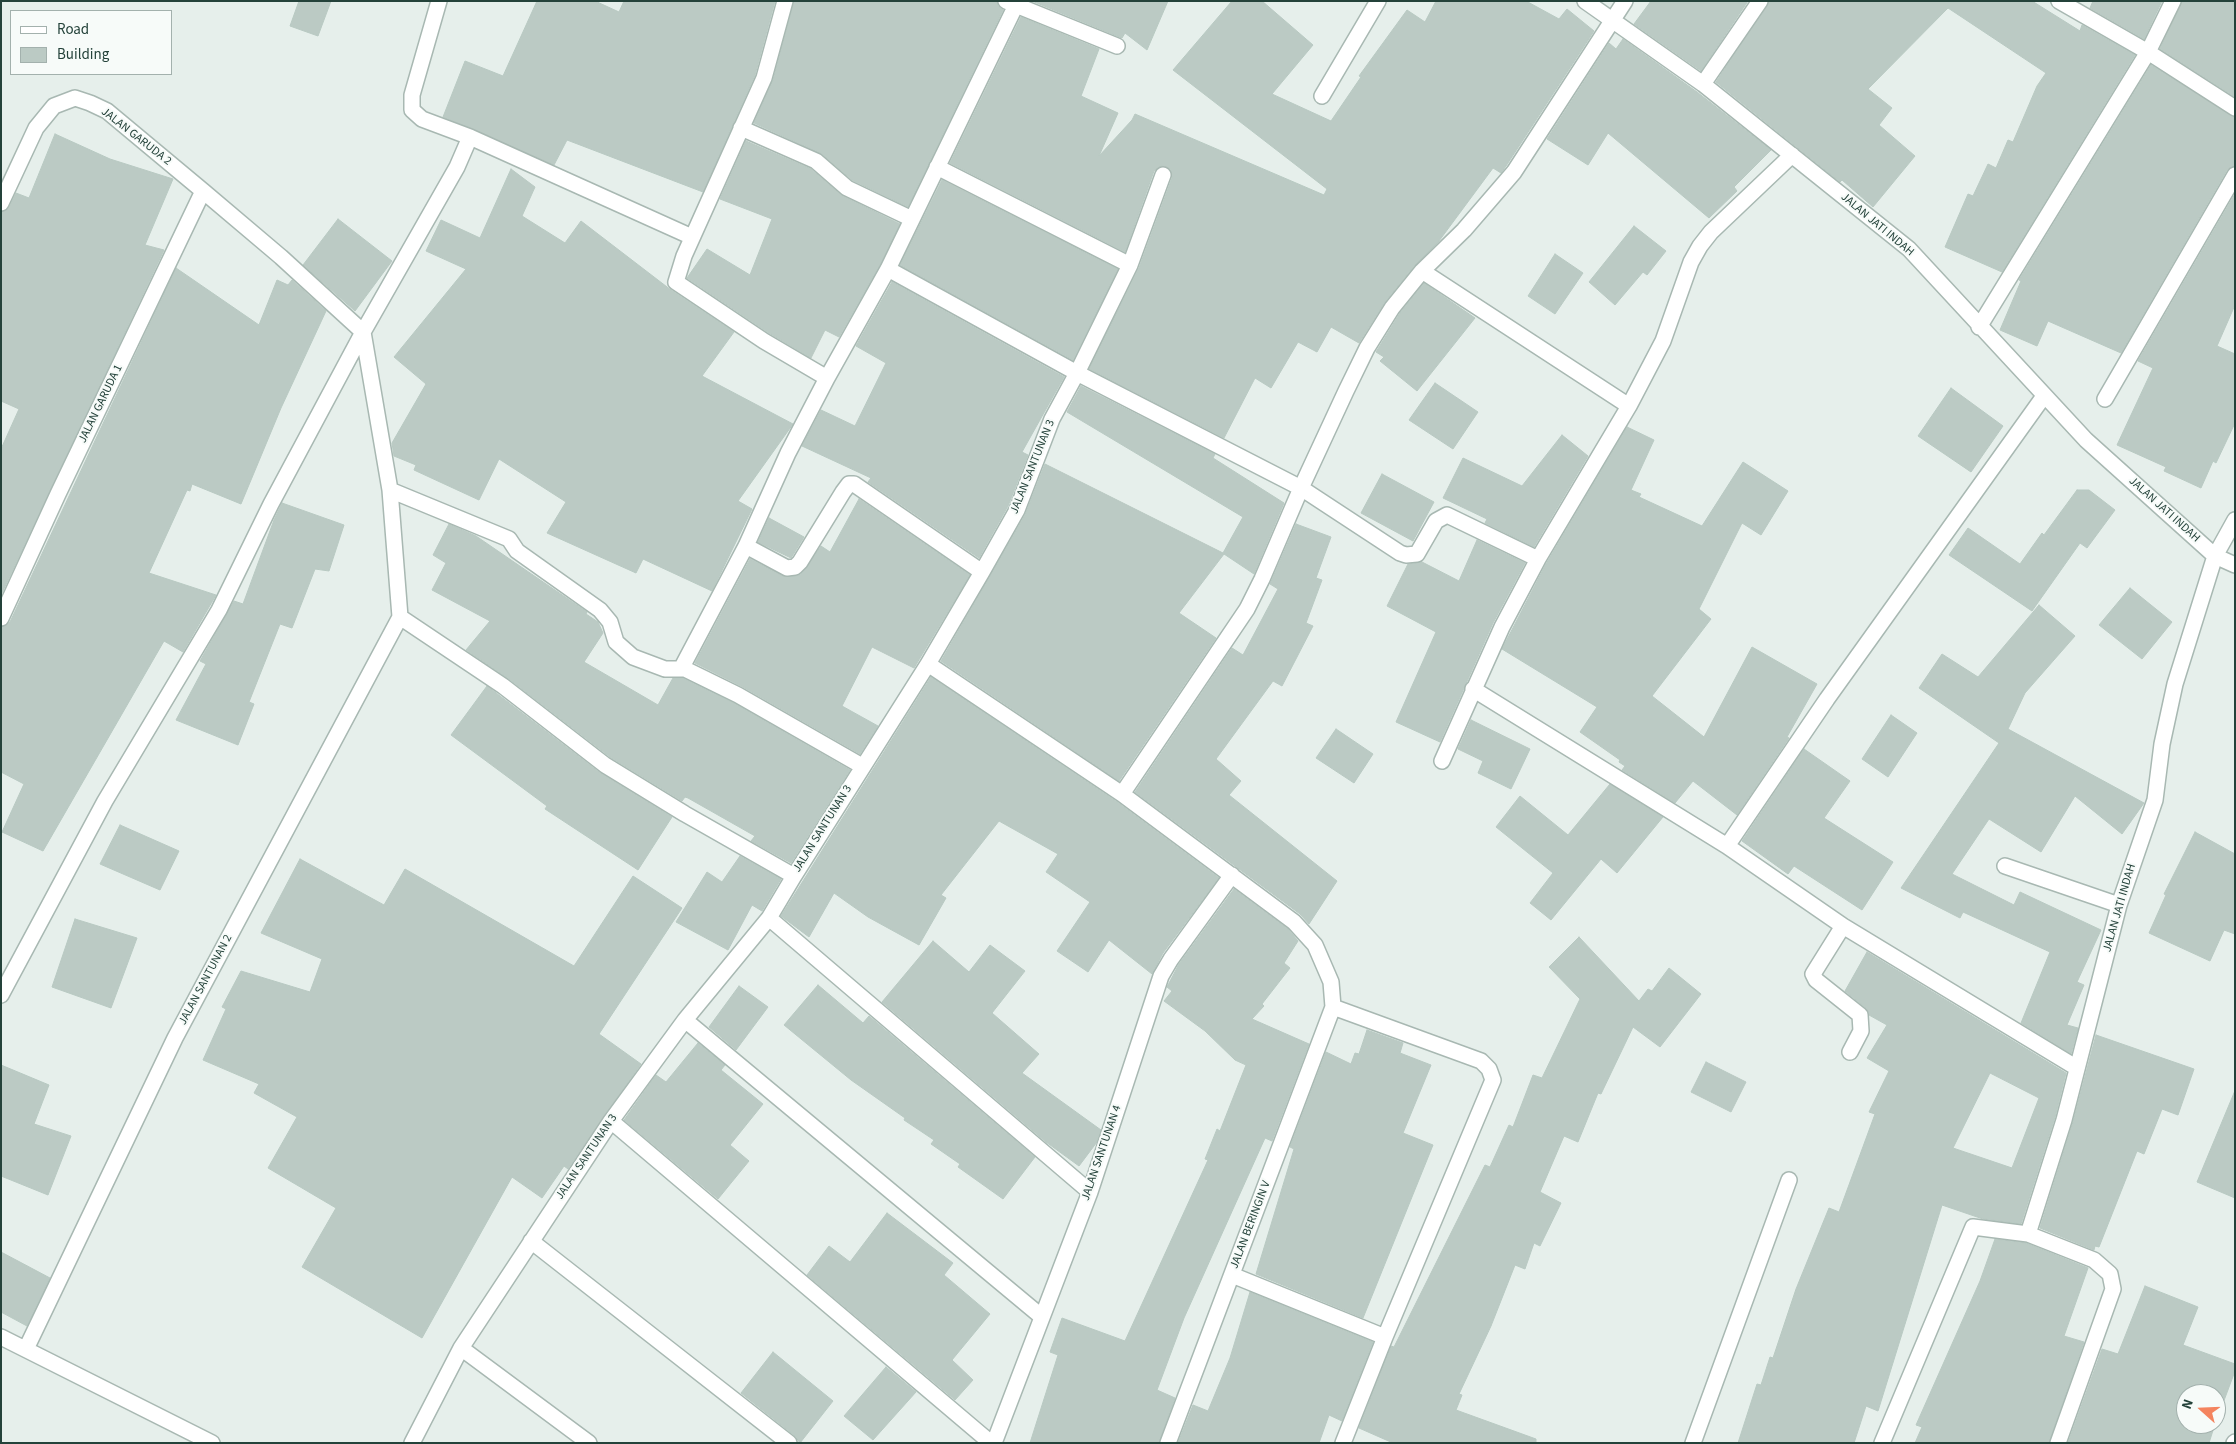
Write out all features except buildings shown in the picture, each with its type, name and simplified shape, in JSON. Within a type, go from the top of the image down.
[{"type":"street","points":[[785,1],[764,78],[692,237],[676,282],[764,341],[827,378]]},
{"type":"street","points":[[1322,96],[1378,1]]},
{"type":"street","name":"JALAN JATI INDAH","points":[[1584,1],[1703,84],[1910,250],[2086,440],[2215,556],[2175,684],[2162,744],[2155,800],[2119,905],[2077,1068],[2028,1234]]},
{"type":"street","points":[[1122,794],[1247,609],[1367,348],[1392,308],[1422,271],[1464,230],[1514,172],[1625,1]]},
{"type":"street","points":[[1703,84],[1760,1]]},
{"type":"street","points":[[2059,1],[2148,52],[2235,108]]},
{"type":"street","points":[[1979,326],[2148,52],[2173,1]]},
{"type":"street","points":[[433,3],[412,95],[412,110],[422,119],[470,137],[692,237]]},
{"type":"street","points":[[681,669],[746,546],[788,453],[827,378],[888,269],[937,168],[1011,3],[1117,46]]},
{"type":"street","name":"JALAN GARUDA 2","points":[[1,203],[36,128],[54,106],[75,98],[107,110],[281,257],[363,332]]},
{"type":"street","points":[[741,128],[816,161],[847,188],[912,218]]},
{"type":"street","points":[[1,995],[104,802],[219,610],[271,504],[363,332],[456,167],[470,137]]},
{"type":"street","points":[[1442,761],[1473,689],[1538,559],[1629,406],[1662,342],[1691,262],[1700,246],[1711,232],[1792,155]]},
{"type":"street","points":[[937,168],[1130,266]]},
{"type":"street","name":"JALAN SANTUNAN 3","points":[[412,1443],[461,1348],[531,1241],[611,1121],[684,1020],[769,918],[862,766],[928,664],[1017,510],[1052,419],[1130,266],[1163,175]]},
{"type":"street","points":[[2105,399],[2235,175]]},
{"type":"street","name":"JALAN GARUDA 1","points":[[1,618],[62,485],[203,191]]},
{"type":"street","points":[[888,269],[1077,373],[1301,488],[1406,555],[1416,554],[1436,521],[1447,515],[1538,559]]},
{"type":"street","points":[[1422,271],[1629,406]]},
{"type":"street","points":[[363,332],[390,490],[400,617],[503,686],[605,765],[685,814],[794,876]]},
{"type":"street","points":[[1727,846],[1827,699],[2044,396]]},
{"type":"street","points":[[746,546],[787,568],[798,565],[850,484],[859,487],[982,572]]},
{"type":"street","points":[[390,490],[509,539],[516,551],[600,610],[610,622],[616,642],[633,657],[665,669],[681,669],[738,695],[862,766]]},
{"type":"street","points":[[2235,520],[2215,556],[2235,565]]},
{"type":"street","name":"JALAN SANTUNAN 2","points":[[26,1349],[175,1038],[400,617]]},
{"type":"street","points":[[928,664],[1122,794],[1294,922],[1315,945],[1330,982],[1334,1007],[1481,1061],[1490,1069],[1493,1080],[1385,1337],[1343,1443]]},
{"type":"street","points":[[1473,689],[1727,846],[1843,926],[2077,1068]]},
{"type":"street","points":[[2005,866],[2119,905]]},
{"type":"street","name":"JALAN SANTUNAN 4","points":[[992,1443],[1090,1192],[1160,976],[1232,875]]},
{"type":"street","points":[[769,918],[1090,1192]]},
{"type":"street","points":[[1843,926],[1813,974],[1816,980],[1860,1015],[1861,1030],[1850,1052]]},
{"type":"street","name":"JALAN BERINGIN V","points":[[1168,1443],[1334,1007]]},
{"type":"street","points":[[684,1020],[1042,1317]]},
{"type":"street","points":[[611,1121],[992,1443]]},
{"type":"street","points":[[1693,1443],[1789,1180]]},
{"type":"street","points":[[1882,1443],[1973,1226],[2028,1234],[2094,1260],[2110,1274],[2113,1289],[2058,1443]]},
{"type":"street","points":[[531,1241],[789,1443]]},
{"type":"street","points":[[1232,1275],[1385,1337]]},
{"type":"street","points":[[1,1337],[212,1443]]},
{"type":"street","points":[[461,1348],[589,1443]]}]
